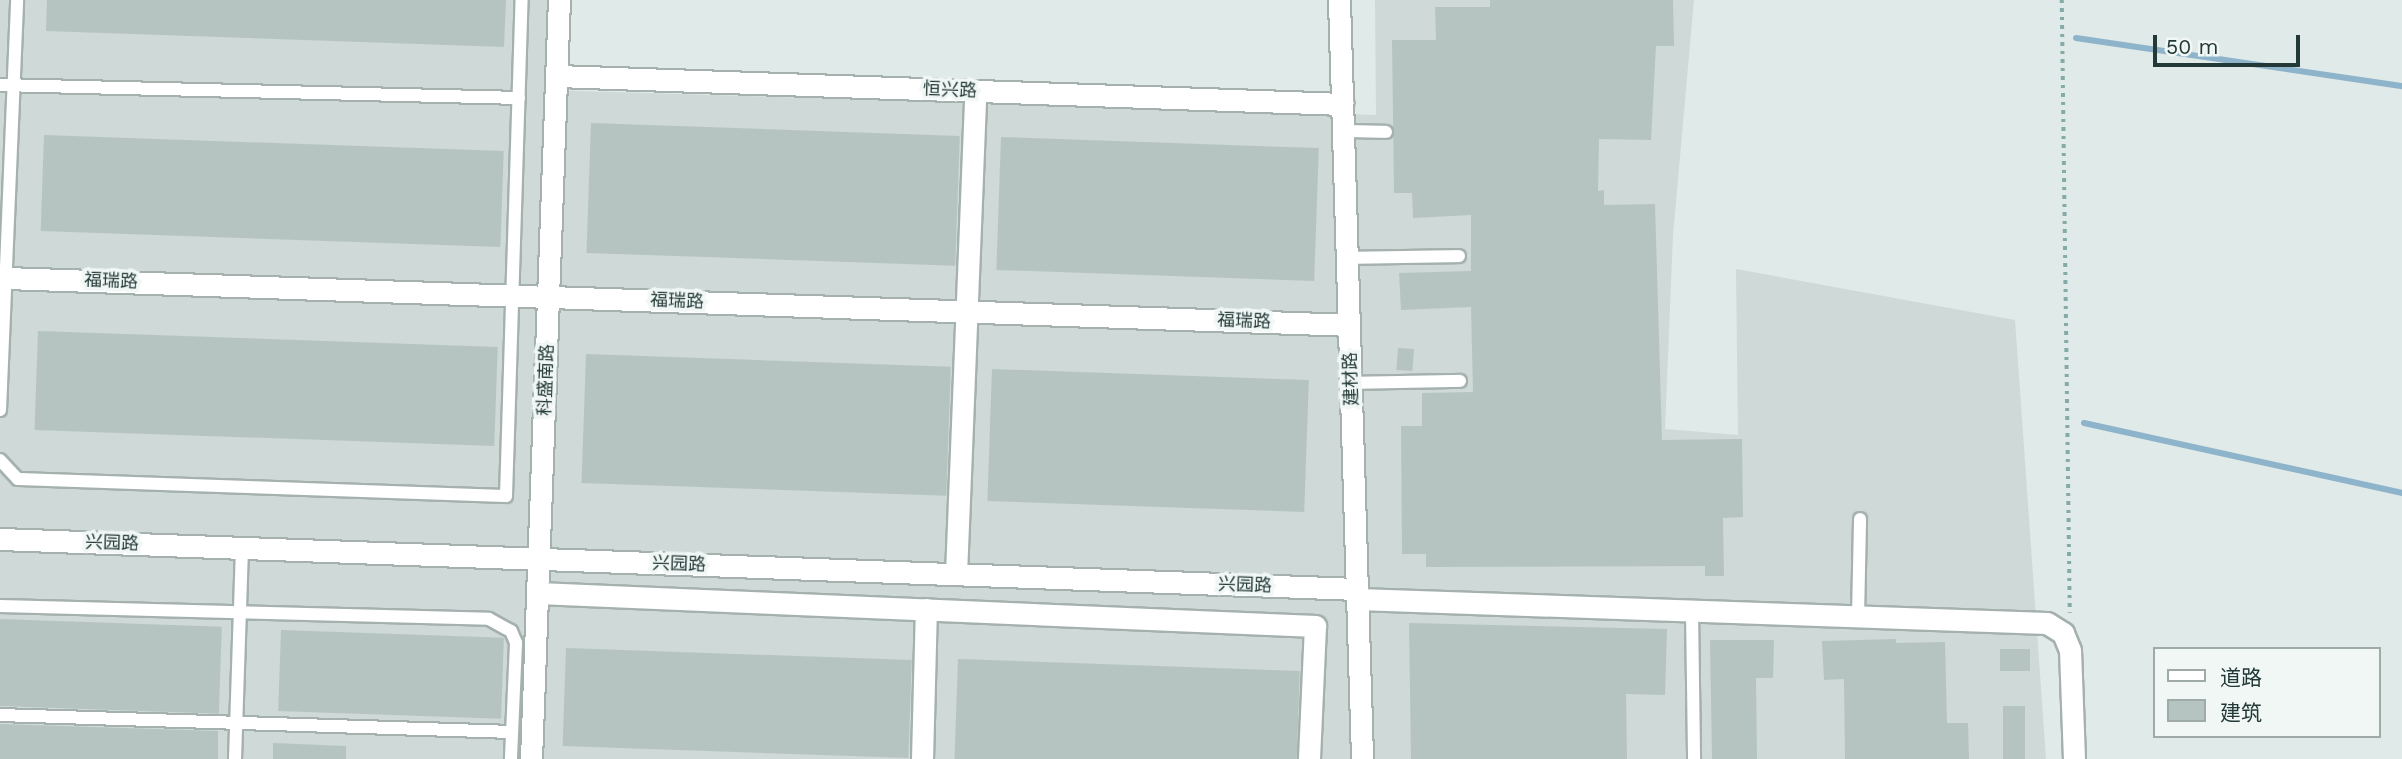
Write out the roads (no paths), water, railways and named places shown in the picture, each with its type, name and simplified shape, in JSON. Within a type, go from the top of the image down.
[{"type":"street","name":"科盛南路","points":[[531,759],[559,0]]},
{"type":"street","name":"建材路","points":[[1339,0],[1362,759]]},
{"type":"street","name":"恒兴路","points":[[557,76],[1343,104]]},
{"type":"street","points":[[956,574],[975,91]]},
{"type":"street","name":"福瑞路","points":[[5,278],[1349,325]]},
{"type":"street","name":"兴园路","points":[[0,539],[956,574],[1692,611],[2047,623],[2063,633],[2070,650],[2074,759]]},
{"type":"street","points":[[538,593],[1315,625],[1309,759]]},
{"type":"street","points":[[922,759],[926,609]]},
{"type":"lane","points":[[0,410],[5,278],[7,85],[17,0]]},
{"type":"lane","points":[[0,460],[18,479],[506,496],[522,0]]},
{"type":"lane","points":[[7,85],[519,98]]},
{"type":"lane","points":[[1343,131],[1386,132]]},
{"type":"lane","points":[[1347,258],[1459,256]]},
{"type":"lane","points":[[1351,383],[1460,381]]},
{"type":"lane","points":[[1858,617],[1860,519]]},
{"type":"lane","points":[[235,759],[242,548]]},
{"type":"lane","points":[[0,606],[240,612],[500,623],[511,631],[516,643],[511,759]]},
{"type":"lane","points":[[1692,611],[1694,759]]},
{"type":"lane","points":[[0,715],[512,732]]},
{"type":"waterway","points":[[2076,38],[2402,86]]},
{"type":"waterway","points":[[2084,423],[2402,493]]}]
